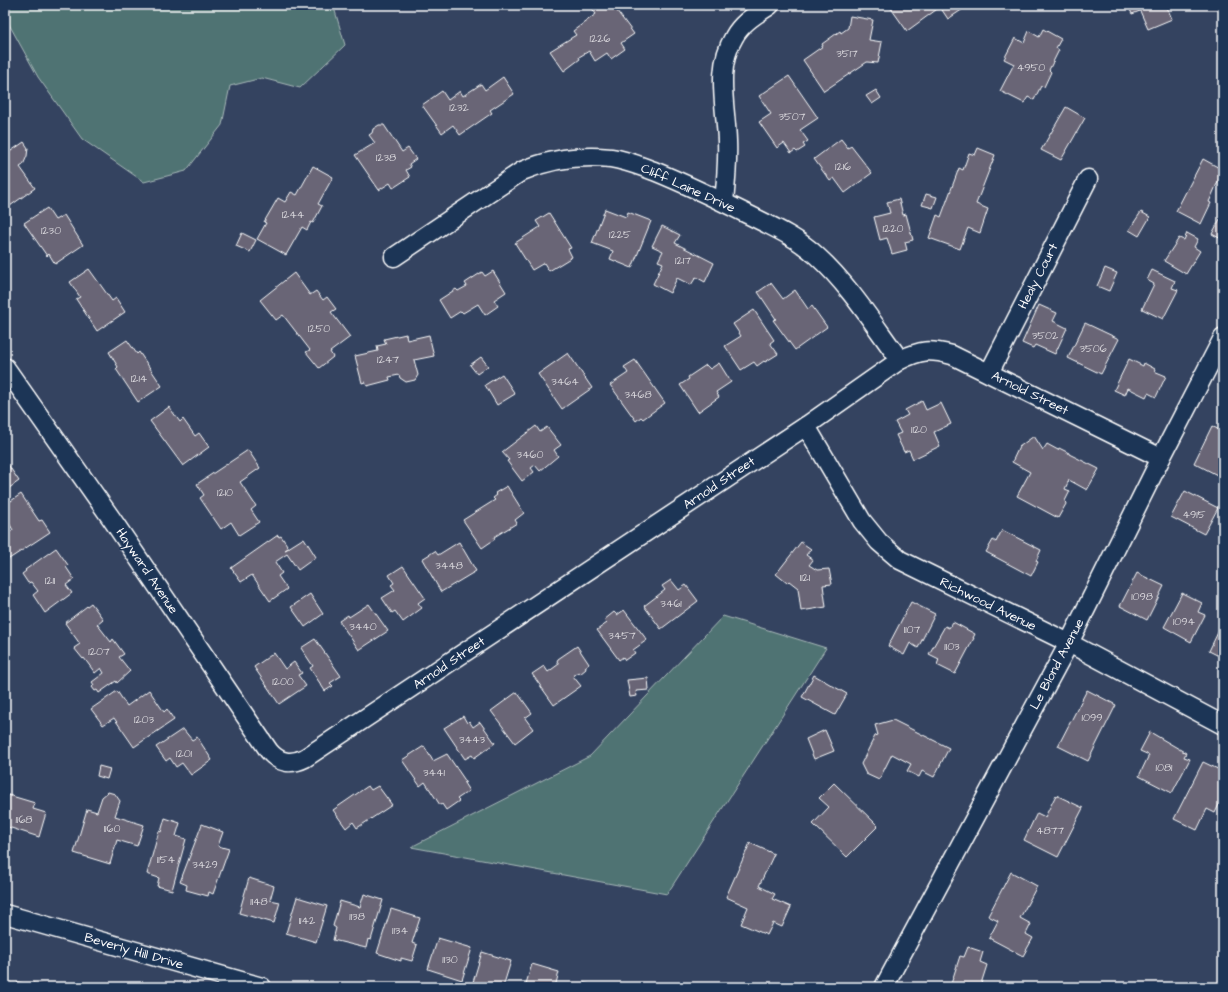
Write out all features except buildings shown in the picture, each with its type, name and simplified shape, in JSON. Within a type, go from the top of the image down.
[{"type":"street","points":[[724,202],[728,172],[722,74],[726,54],[734,36],[748,20],[770,5]]},
{"type":"street","name":"Cliff Laine Drive","points":[[394,257],[522,171],[561,159],[592,156],[612,158],[632,163],[679,181],[791,236],[816,254],[838,276],[900,360]]},
{"type":"street","name":"Healy Court","points":[[990,373],[1088,179]]},
{"type":"street","name":"Le Blond Avenue","points":[[884,987],[1069,643],[1161,458],[1223,338]]},
{"type":"street","name":"Arnold Street","points":[[297,762],[806,426],[900,360],[916,353],[934,350],[952,354],[1161,458]]},
{"type":"street","name":"Hayward Avenue","points":[[5,367],[111,518],[269,751],[275,758],[284,762],[297,762]]},
{"type":"street","name":"Richwood Avenue","points":[[806,426],[862,521],[879,542],[900,560],[1069,643],[1223,725]]},
{"type":"street","name":"Beverly Hill Drive","points":[[5,914],[262,987]]},
{"type":"green space","points":[[5,5],[335,5],[335,11],[345,45],[300,88],[262,78],[230,86],[222,125],[186,171],[144,182],[82,139],[38,77],[5,17]]},
{"type":"green space","points":[[723,616],[826,648],[667,894],[411,847],[590,756]]}]
